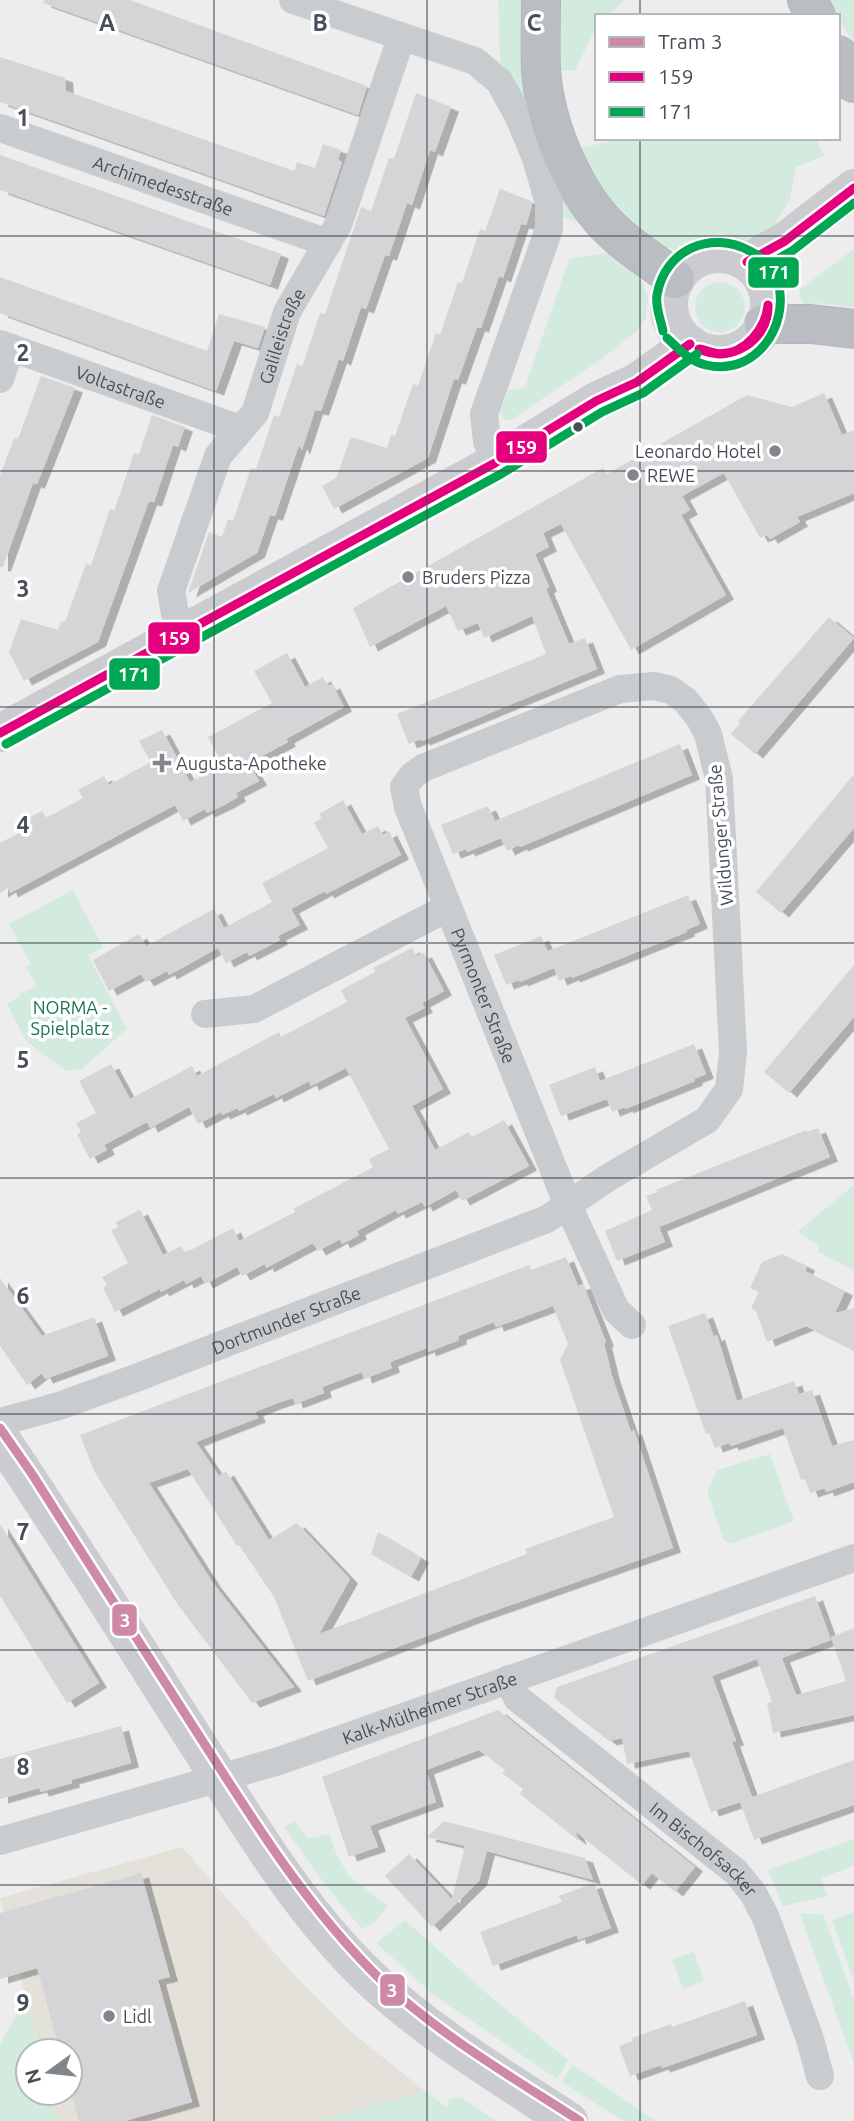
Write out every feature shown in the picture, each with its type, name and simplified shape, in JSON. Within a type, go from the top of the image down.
[{"type":"highway","points":[[541,0],[541,72],[550,114],[566,163],[582,195],[614,233],[675,279]]},
{"type":"highway","points":[[840,58],[854,83]]},
{"type":"highway","points":[[759,291],[811,324],[854,329]]},
{"type":"street","points":[[293,0],[475,61],[499,81],[518,115],[536,158],[549,203],[549,229],[484,414],[487,441],[495,463]]},
{"type":"street","name":"Galileistraße","points":[[184,633],[175,614],[171,591],[218,456],[255,413],[287,312],[338,225],[401,38]]},
{"type":"street","name":"Archimedesstraße","points":[[0,128],[328,243]]},
{"type":"street","points":[[805,239],[854,188]]},
{"type":"street","points":[[759,291],[732,255],[716,253],[699,257],[685,266],[675,279],[669,304],[683,337],[700,351],[716,354],[747,346],[759,334],[759,291],[785,241],[805,239],[854,218]]},
{"type":"street","points":[[0,733],[495,463],[596,401],[637,382],[683,337]]},
{"type":"street","points":[[0,379],[6,346]]},
{"type":"street","name":"Voltastraße","points":[[6,346],[240,429]]},
{"type":"street","name":"Wildunger Straße","points":[[447,908],[408,807],[404,787],[412,776],[423,768],[620,689],[653,685],[671,690],[686,701],[708,734],[719,779],[733,1052],[729,1089],[707,1120],[609,1177],[568,1205]]},
{"type":"street","name":"Pyrmonter Straße","points":[[205,1014],[254,1009],[447,908],[568,1205],[616,1310],[632,1325]]},
{"type":"street","name":"Dortmunder Straße","points":[[0,1423],[58,1406],[174,1363],[547,1219],[568,1205]]},
{"type":"street","points":[[0,1437],[220,1779],[316,1920],[367,1975],[436,2033],[569,2121]]},
{"type":"street","name":"Kalk-Mülheimer Straße","points":[[0,1841],[279,1761],[854,1558]]},
{"type":"street","name":"Im Bischofsacker","points":[[509,1679],[517,1698],[736,1872],[754,1893],[766,1918],[810,2039],[820,2076]]},
{"type":"shaded area","points":[[182,1847],[294,1975],[349,2030],[426,2092],[313,2121],[57,2121],[54,2107],[84,2107],[84,2037],[36,2037],[0,1898]]},
{"type":"green space","points":[[498,0],[528,0],[580,223],[562,217],[510,75],[500,61]]},
{"type":"green space","points":[[552,0],[625,0],[609,14],[595,14],[595,30],[575,70],[553,72]]},
{"type":"green space","points":[[829,0],[854,0],[854,44],[840,19],[840,14],[837,14]]},
{"type":"green space","points":[[817,140],[824,156],[796,167],[790,199],[772,230],[745,240],[729,236],[699,238],[675,250],[663,246],[603,205],[578,148],[608,142]]},
{"type":"green space","points":[[854,249],[854,307],[815,303],[804,307],[799,290]]},
{"type":"green space","points":[[615,254],[642,281],[648,298],[646,318],[636,332],[600,360],[511,420],[505,420],[500,413],[508,391],[525,387],[569,259]]},
{"type":"green space","points":[[720,282],[738,289],[745,307],[738,325],[720,332],[702,325],[695,307],[702,289]]},
{"type":"green space","name":"NORMA - Spielplatz","points":[[73,890],[103,947],[88,955],[127,1029],[82,1069],[66,1071],[26,1041],[7,1004],[21,996],[20,993],[37,986],[26,967],[31,964],[9,924]]},
{"type":"green space","points":[[854,1185],[854,1270],[818,1252],[819,1245],[797,1232]]},
{"type":"green space","points":[[770,1454],[794,1521],[730,1544],[723,1539],[707,1492],[717,1470]]},
{"type":"green space","points":[[295,1821],[308,1839],[329,1834],[348,1875],[388,1906],[375,1922],[362,1929],[331,1891],[284,1826]]},
{"type":"green space","points":[[854,1839],[854,1866],[821,1878],[828,1896],[783,1906],[768,1870]]},
{"type":"green space","points":[[854,1912],[854,1981],[832,1920]]},
{"type":"green space","points":[[800,1914],[823,1914],[854,2000],[854,2064]]},
{"type":"green space","points":[[405,1920],[492,1998],[568,2060],[557,2079],[435,1996],[376,1943]]},
{"type":"green space","points":[[694,1952],[704,1981],[683,1989],[672,1959]]},
{"type":"green space","points":[[26,1997],[36,2037],[14,2037],[14,2107],[54,2107],[57,2121],[0,2121],[0,2044]]},
{"type":"green space","points":[[572,2064],[656,2121],[623,2121],[562,2082]]},
{"type":"green space","points":[[426,2092],[447,2107],[449,2099],[460,2097],[497,2121],[313,2121]]},
{"type":"building","points":[[44,0],[130,0],[367,86],[358,115],[43,3]]},
{"type":"building","points":[[0,57],[65,78],[66,91],[294,171],[297,162],[315,168],[323,144],[341,150],[338,160],[342,162],[324,216],[0,102]]},
{"type":"building","points":[[416,93],[451,107],[435,152],[430,150],[412,205],[407,203],[389,256],[385,255],[366,309],[361,307],[343,361],[339,359],[321,411],[315,410],[302,450],[299,445],[275,516],[270,515],[257,553],[188,593],[209,532],[222,537],[228,519],[233,521],[251,468],[256,469],[274,415],[279,417],[297,364],[302,367],[320,313],[325,314],[361,207],[371,211],[389,158],[394,159]]},
{"type":"building","points":[[0,155],[281,254],[270,285],[0,190]]},
{"type":"building","points":[[500,189],[531,201],[532,206],[526,225],[521,224],[503,278],[499,276],[481,328],[477,327],[458,380],[454,379],[428,458],[334,509],[322,486],[336,478],[351,437],[387,448],[391,435],[395,436],[413,384],[418,386],[436,333],[440,335],[458,282],[462,283],[480,229],[485,231]]},
{"type":"building","points":[[0,277],[207,351],[219,314],[265,327],[258,348],[234,341],[216,391],[0,313]]},
{"type":"building","points":[[41,376],[75,388],[37,484],[33,483],[3,567],[0,567],[0,476],[14,438],[18,439]]},
{"type":"building","points":[[824,393],[842,435],[854,430],[854,493],[797,517],[800,522],[770,539],[767,535],[760,538],[724,473],[682,496],[690,510],[681,515],[726,595],[631,650],[561,524],[543,533],[549,547],[535,554],[549,587],[546,589],[569,644],[585,638],[597,669],[409,744],[397,714],[546,654],[532,616],[484,638],[478,623],[458,631],[446,606],[370,647],[353,608],[603,468],[607,474],[747,395],[792,407]]},
{"type":"building","points":[[152,415],[185,427],[178,447],[173,445],[154,502],[149,501],[98,642],[24,681],[9,652],[21,619],[58,630],[61,621],[65,622],[86,564],[91,565],[110,509],[114,511],[134,453],[139,454]]},
{"type":"building","points":[[829,617],[854,638],[755,754],[731,734],[740,723],[738,721]]},
{"type":"building","points":[[287,653],[305,687],[323,677],[328,686],[332,684],[344,707],[249,763],[259,781],[236,793],[238,797],[224,805],[207,813],[205,809],[183,821],[175,805],[10,893],[8,888],[0,893],[0,843],[21,832],[17,824],[42,811],[46,818],[83,798],[78,790],[104,776],[109,785],[151,762],[139,741],[162,730],[190,782],[223,765],[208,737],[272,703],[254,671]]},
{"type":"building","points":[[680,744],[692,775],[520,847],[519,845],[507,851],[501,838],[467,852],[466,849],[453,854],[441,825],[488,806],[495,821]]},
{"type":"building","points":[[854,774],[854,828],[781,913],[756,892]]},
{"type":"building","points":[[343,800],[362,834],[378,826],[383,835],[389,831],[401,855],[291,909],[300,925],[278,936],[280,940],[249,956],[247,952],[226,963],[218,948],[169,975],[167,971],[146,982],[141,974],[109,991],[93,960],[139,934],[146,946],[214,909],[224,928],[272,902],[262,883],[328,848],[314,823],[322,818],[319,814]]},
{"type":"building","points":[[688,895],[700,924],[686,930],[687,932],[572,978],[571,976],[559,981],[554,968],[506,985],[494,955],[541,936],[554,966],[548,951]]},
{"type":"building","points":[[412,948],[416,956],[424,953],[444,991],[422,1003],[425,1008],[405,1018],[443,1089],[412,1106],[435,1150],[469,1132],[472,1137],[504,1120],[529,1166],[462,1201],[456,1190],[425,1207],[422,1202],[398,1214],[396,1210],[357,1231],[359,1235],[342,1244],[340,1239],[318,1251],[313,1243],[266,1268],[265,1264],[242,1276],[237,1267],[205,1284],[201,1276],[186,1284],[184,1280],[115,1312],[103,1288],[107,1285],[102,1277],[128,1263],[111,1230],[118,1227],[116,1222],[140,1210],[163,1255],[181,1246],[185,1253],[233,1228],[239,1241],[373,1167],[369,1159],[389,1149],[346,1068],[311,1086],[309,1081],[276,1098],[274,1094],[239,1111],[238,1108],[222,1115],[221,1112],[198,1124],[189,1107],[150,1128],[147,1122],[104,1145],[107,1150],[90,1159],[77,1134],[81,1132],[76,1123],[96,1113],[79,1081],[111,1064],[130,1099],[192,1066],[197,1076],[279,1032],[281,1037],[347,1002],[341,990],[375,972],[373,968]]},
{"type":"building","points":[[854,965],[854,1017],[789,1093],[764,1072]]},
{"type":"building","points":[[694,1044],[706,1074],[694,1079],[695,1081],[625,1109],[612,1112],[607,1099],[561,1116],[549,1085],[595,1067],[600,1081]]},
{"type":"building","points":[[818,1128],[830,1157],[659,1227],[665,1242],[617,1261],[605,1231],[652,1210],[646,1196],[806,1130],[807,1132]]},
{"type":"building","points":[[782,1254],[807,1266],[805,1271],[845,1291],[835,1313],[854,1308],[854,1350],[806,1326],[767,1342],[756,1311],[751,1308],[759,1292],[750,1288],[762,1262]]},
{"type":"building","points":[[566,1257],[578,1286],[583,1284],[606,1342],[604,1343],[612,1376],[631,1432],[634,1430],[673,1548],[474,1618],[308,1681],[274,1597],[239,1545],[237,1546],[188,1469],[149,1483],[213,1583],[294,1687],[252,1703],[178,1605],[94,1471],[80,1435],[529,1265],[531,1270]],"holes":[[[553,1306],[568,1344],[560,1360],[614,1517],[525,1549],[527,1554],[319,1634],[350,1579],[297,1523],[269,1540],[226,1471],[219,1476],[196,1442],[258,1418],[255,1412],[275,1404],[293,1398],[295,1404],[324,1393],[322,1387],[362,1372],[364,1379],[392,1368],[390,1362],[427,1348],[428,1352],[459,1340],[458,1336],[494,1322],[496,1327]]]},
{"type":"building","points":[[0,1278],[42,1336],[94,1317],[108,1356],[45,1379],[42,1373],[27,1385],[0,1346]]},
{"type":"building","points":[[705,1313],[714,1337],[717,1335],[737,1401],[794,1381],[799,1394],[812,1390],[832,1446],[854,1440],[854,1482],[826,1492],[825,1488],[810,1493],[805,1479],[801,1480],[783,1428],[731,1446],[729,1443],[715,1448],[709,1433],[706,1434],[668,1326]]},
{"type":"building","points":[[0,1524],[99,1683],[67,1703],[0,1596]]},
{"type":"building","points":[[378,1532],[421,1558],[411,1577],[371,1554]]},
{"type":"building","points":[[815,1596],[831,1640],[782,1658],[796,1695],[846,1681],[831,1637],[854,1628],[854,1715],[773,1733],[767,1703],[772,1702],[757,1659],[712,1676],[736,1741],[732,1742],[752,1797],[854,1760],[854,1805],[754,1840],[740,1802],[711,1812],[689,1751],[627,1764],[622,1738],[609,1741],[554,1698],[557,1687]]},
{"type":"building","points":[[498,1710],[695,1867],[675,1892],[652,1873],[642,1885],[575,1831],[579,1841],[520,1794],[523,1789],[502,1773],[505,1770],[479,1750],[426,1770],[436,1802],[370,1826],[378,1847],[349,1857],[322,1777]]},
{"type":"building","points":[[121,1726],[131,1763],[71,1780],[72,1783],[41,1792],[39,1788],[0,1799],[0,1759]]},
{"type":"building","points":[[444,1821],[585,1858],[593,1880],[487,1851],[479,1881],[432,1927],[385,1876],[409,1854],[452,1899],[465,1846],[427,1837]]},
{"type":"building","name":"Lidl","points":[[141,1873],[170,1977],[158,1980],[192,2102],[125,2121],[79,2121],[75,2107],[84,2107],[84,2037],[56,2037],[37,1968],[0,1979],[0,1913]]},
{"type":"building","points":[[594,1883],[611,1928],[578,1940],[577,1935],[493,1966],[480,1932],[562,1902],[559,1896]]},
{"type":"building","points":[[745,2001],[757,2035],[662,2068],[661,2065],[630,2076],[619,2046],[633,2041],[632,2038],[671,2024],[672,2027]]},
{"type":"tram line","name":"3","points":[[0,1428],[261,1831],[329,1923],[381,1980],[428,2019],[580,2121]]},
{"type":"transit line","name":"159","points":[[747,262],[785,241],[854,188]]},
{"type":"transit line","name":"171","points":[[753,273],[792,251],[854,203]]},
{"type":"transit line","name":"171","points":[[663,331],[657,309],[657,295],[662,279],[669,266],[692,248],[720,243],[735,245],[759,256],[774,272],[780,299],[779,315],[765,344],[753,356],[724,367],[706,365],[689,358],[667,338]]},
{"type":"transit line","name":"159","points":[[699,349],[721,354],[739,349],[759,330],[768,305]]},
{"type":"transit line","name":"159","points":[[699,349],[723,354],[746,346],[762,329],[767,318],[768,305]]},
{"type":"transit line","name":"159","points":[[0,733],[495,463],[596,401],[637,382],[690,344]]},
{"type":"transit line","name":"171","points":[[6,744],[501,474],[602,412],[643,393],[697,354]]},
{"type":"place","name":"Leonardo Hotel","points":[[775,451]]},
{"type":"place","name":"REWE","points":[[633,475]]},
{"type":"place","name":"Bruders Pizza","points":[[408,577]]},
{"type":"place","name":"Augusta-Apotheke","points":[[162,763]]},
{"type":"place","name":"Lidl","points":[[109,2016]]}]
